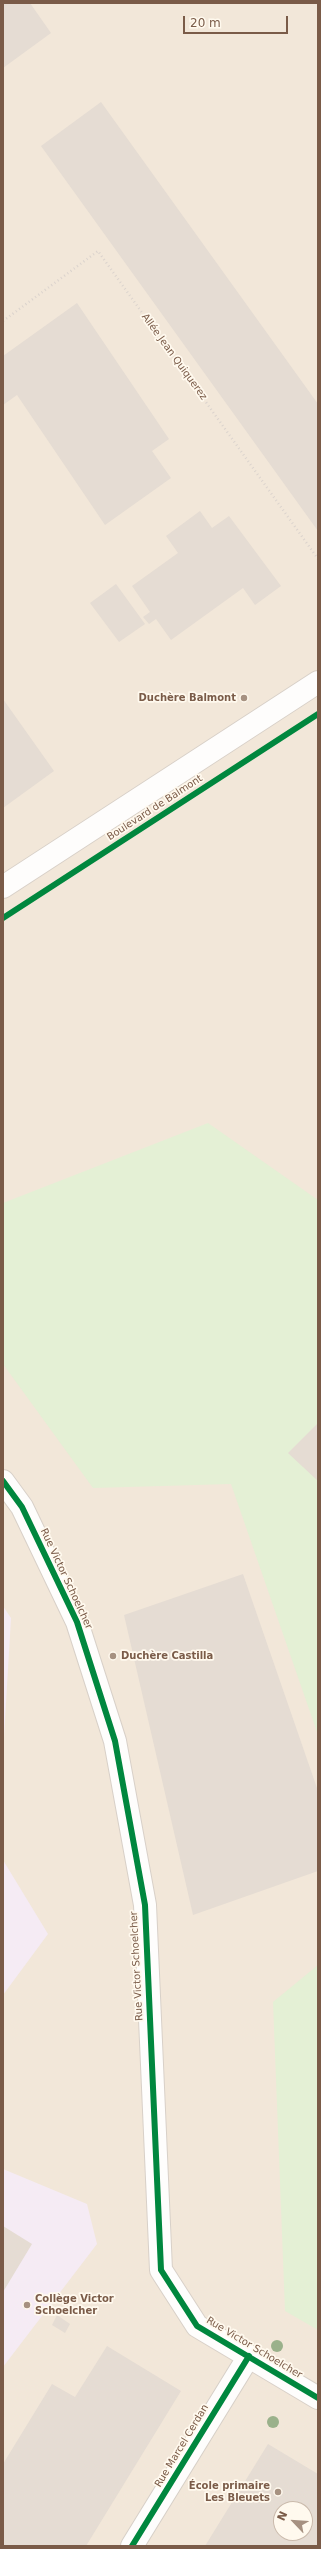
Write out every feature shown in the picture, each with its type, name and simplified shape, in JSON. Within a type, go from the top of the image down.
[{"type":"street","name":"Boulevard de Balmont","points":[[3,887],[318,682]]},
{"type":"street","name":"Rue Victor Schoelcher","points":[[3,1481],[22,1507],[77,1622],[115,1741],[144,1905],[161,2270],[197,2326],[318,2398]]},
{"type":"street","name":"Rue Marcel Cerdan","points":[[132,2546],[249,2356]]},
{"type":"shaded area","points":[[3,3],[318,3],[318,2546],[3,2546]]},
{"type":"shaded area","points":[[3,1606],[11,1618],[3,1754]]},
{"type":"shaded area","points":[[3,1860],[48,1934],[3,1995]]},
{"type":"shaded area","name":"Collège Victor Schoelcher","points":[[3,2169],[87,2204],[97,2244],[3,2367]]},
{"type":"green space","points":[[208,1123],[318,1200],[318,1735],[231,1484],[93,1488],[3,1364],[3,1203]]},
{"type":"green space","points":[[318,1965],[318,2330],[285,2311],[273,2002]]},
{"type":"building","points":[[3,3],[30,3],[51,33],[3,68]]},
{"type":"building","points":[[101,102],[318,404],[318,531],[41,146]]},
{"type":"building","points":[[77,303],[169,439],[152,451],[171,478],[105,525],[17,395],[3,405],[3,356]]},
{"type":"building","points":[[200,511],[212,528],[229,516],[281,586],[255,605],[243,588],[171,640],[156,619],[149,624],[143,617],[150,612],[132,586],[178,553],[166,536]]},
{"type":"building","points":[[116,584],[145,624],[119,642],[90,603]]},
{"type":"building","points":[[3,699],[54,771],[3,808]]},
{"type":"building","points":[[318,1423],[318,1481],[288,1453]]},
{"type":"building","points":[[243,1574],[318,1791],[318,1871],[193,1915],[124,1615]]},
{"type":"building","points":[[3,2226],[32,2244],[3,2292]]},
{"type":"building","points":[[57,2315],[70,2324],[65,2333],[52,2325]]},
{"type":"building","points":[[107,2346],[181,2391],[86,2546],[3,2546],[3,2464],[52,2384],[75,2397]]},
{"type":"building","name":"École primaire Les Bleuets","points":[[268,2444],[318,2474],[318,2546],[205,2546]]},
{"type":"cycle path","points":[[3,918],[318,714]]},
{"type":"cycle path","points":[[3,1481],[22,1507],[77,1622],[115,1741],[145,1905],[161,2270],[197,2326],[318,2398]]},
{"type":"cycle path","points":[[132,2546],[249,2356]]},
{"type":"place","name":"Duchère Balmont","points":[[244,698]]},
{"type":"place","name":"Duchère Castilla","points":[[113,1656]]},
{"type":"place","name":"Collège Victor Schoelcher","points":[[27,2305]]},
{"type":"place","name":"École primaire Les Bleuets","points":[[278,2492]]}]
